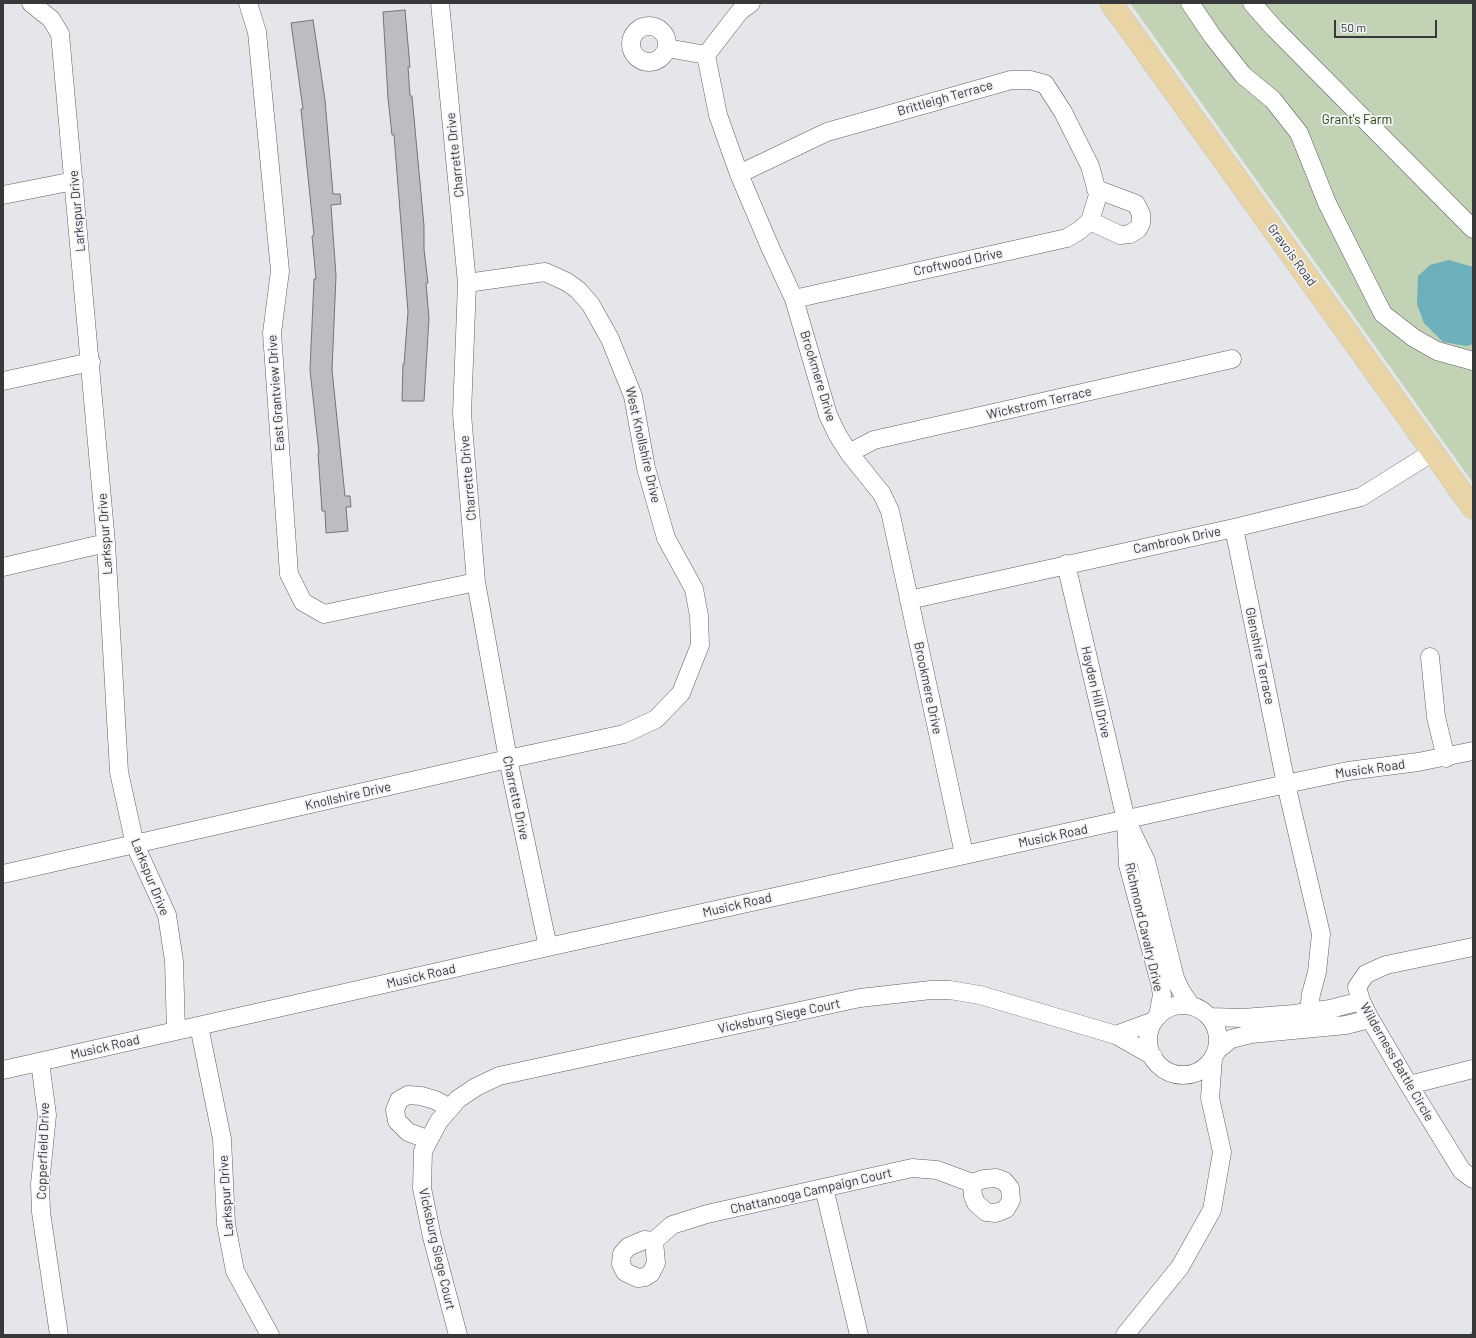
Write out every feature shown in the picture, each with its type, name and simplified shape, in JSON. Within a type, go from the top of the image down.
[{"type":"main road","name":"Gravois Road","points":[[1111,3],[1473,508]]},
{"type":"street","name":"Larkspur Drive","points":[[30,3],[51,19],[60,34],[91,362],[106,544],[119,772],[136,845],[167,915],[174,961],[176,1031]]},
{"type":"street","name":"Larkspur Drive","points":[[53,3],[59,12],[57,30]]},
{"type":"street","name":"East Grantview Drive","points":[[248,3],[257,32],[280,271],[272,333],[289,574],[303,602],[324,614],[476,582]]},
{"type":"street","name":"Charrette Drive","points":[[440,3],[467,283],[462,414],[476,582],[508,759],[548,947]]},
{"type":"street","points":[[667,48],[706,55],[740,11],[750,3]]},
{"type":"street","points":[[1190,3],[1213,37],[1243,75],[1273,100],[1299,133],[1327,203],[1383,314],[1414,338],[1437,351],[1473,361]]},
{"type":"street","points":[[1252,3],[1274,28],[1473,229]]},
{"type":"street","name":"Brookmere Drive","points":[[706,55],[718,115],[739,174],[770,248],[794,299],[828,415],[837,434],[849,453],[882,494],[890,511],[964,854]]},
{"type":"street","name":"Brittleigh Terrace","points":[[739,174],[827,132],[1011,80],[1030,80],[1044,84],[1063,112],[1090,166],[1097,192]]},
{"type":"street","points":[[3,195],[74,181]]},
{"type":"street","points":[[1097,192],[1136,204],[1141,214],[1141,223],[1138,229],[1130,234],[1120,236],[1090,221],[1097,192]]},
{"type":"street","name":"Croftwood Drive","points":[[794,299],[1067,238],[1080,230],[1090,221]]},
{"type":"street","name":"West Knollshire Drive","points":[[467,283],[545,272],[567,282],[578,290],[591,305],[610,339],[633,396],[646,468],[666,538],[694,589],[699,616],[700,644],[681,693]]},
{"type":"street","name":"Wickstrom Terrace","points":[[849,453],[874,440],[1232,359]]},
{"type":"street","points":[[3,381],[91,362]]},
{"type":"street","name":"Cambrook Drive","points":[[909,600],[1234,528],[1361,497],[1433,452]]},
{"type":"street","name":"Glenshire Terrace","points":[[1234,528],[1286,784],[1321,934],[1310,1020]]},
{"type":"street","points":[[3,567],[106,544]]},
{"type":"street","name":"Hayden Hill Drive","points":[[1066,564],[1126,820]]},
{"type":"street","points":[[1430,657],[1436,717],[1446,758]]},
{"type":"street","name":"Knollshire Drive","points":[[3,874],[624,734],[656,719],[681,693]]},
{"type":"street","name":"Musick Road","points":[[3,1070],[964,854],[1286,784],[1348,771],[1446,758],[1473,751]]},
{"type":"street","name":"Richmond Cavalry Drive","points":[[1126,820],[1146,861],[1175,978],[1181,991],[1191,1006]]},
{"type":"street","name":"Richmond Cavalry Drive","points":[[1126,820],[1128,865],[1162,995],[1156,1018]]},
{"type":"street","name":"Wilderness Battle Circle","points":[[1473,947],[1386,966],[1366,974],[1357,987],[1365,1009],[1409,1085],[1462,1170],[1473,1179]]},
{"type":"street","name":"Vicksburg Siege Court","points":[[458,1335],[432,1237],[422,1188],[423,1151],[439,1121],[458,1099],[476,1087],[500,1076],[860,998],[931,990],[950,990],[980,995],[1116,1035],[1153,1056]]},
{"type":"street","points":[[1116,1035],[1156,1018],[1170,1007],[1177,1005],[1198,1008],[1210,1017],[1216,1030],[1217,1044],[1214,1055],[1210,1098],[1222,1152],[1212,1210],[1180,1267],[1125,1335]]},
{"type":"street","points":[[1210,1017],[1310,1020],[1352,1024],[1365,1009]]},
{"type":"street","points":[[1156,1018],[1149,1035],[1150,1049],[1153,1056],[1157,1062],[1168,1071],[1182,1074],[1196,1072],[1203,1068],[1231,1039],[1310,1020]]},
{"type":"street","name":"Larkspur Drive","points":[[199,1026],[222,1139],[226,1224],[235,1271],[270,1335]]},
{"type":"street","name":"Copperfield Drive","points":[[40,1062],[47,1115],[40,1184],[41,1212],[59,1335]]},
{"type":"street","points":[[1409,1085],[1473,1069]]},
{"type":"street","points":[[1182,1074],[1210,1098]]},
{"type":"street","points":[[429,1140],[408,1132],[397,1121],[395,1110],[399,1100],[408,1095],[421,1096],[435,1100],[450,1108]]},
{"type":"street","name":"Chattanooga Campaign Court","points":[[654,1241],[672,1225],[707,1214],[912,1168],[937,1170],[972,1183]]},
{"type":"street","points":[[824,1188],[859,1335]]},
{"type":"green space","name":"Grant's Farm","points":[[1130,3],[1473,3],[1473,483]]},
{"type":"water","points":[[1449,260],[1473,267],[1473,344],[1466,346],[1443,342],[1424,323],[1417,304],[1418,276],[1430,265]]},
{"type":"building","points":[[405,10],[410,67],[408,67],[410,96],[412,96],[428,283],[426,283],[429,318],[424,401],[402,401],[403,364],[408,312],[394,135],[392,135],[388,98],[383,12]]},
{"type":"building","points":[[313,20],[325,100],[333,194],[340,194],[341,204],[331,205],[336,276],[332,370],[345,496],[350,496],[351,507],[346,507],[348,531],[326,533],[325,511],[322,511],[319,453],[310,370],[314,279],[316,279],[312,236],[314,235],[301,109],[303,109],[291,23]]}]
